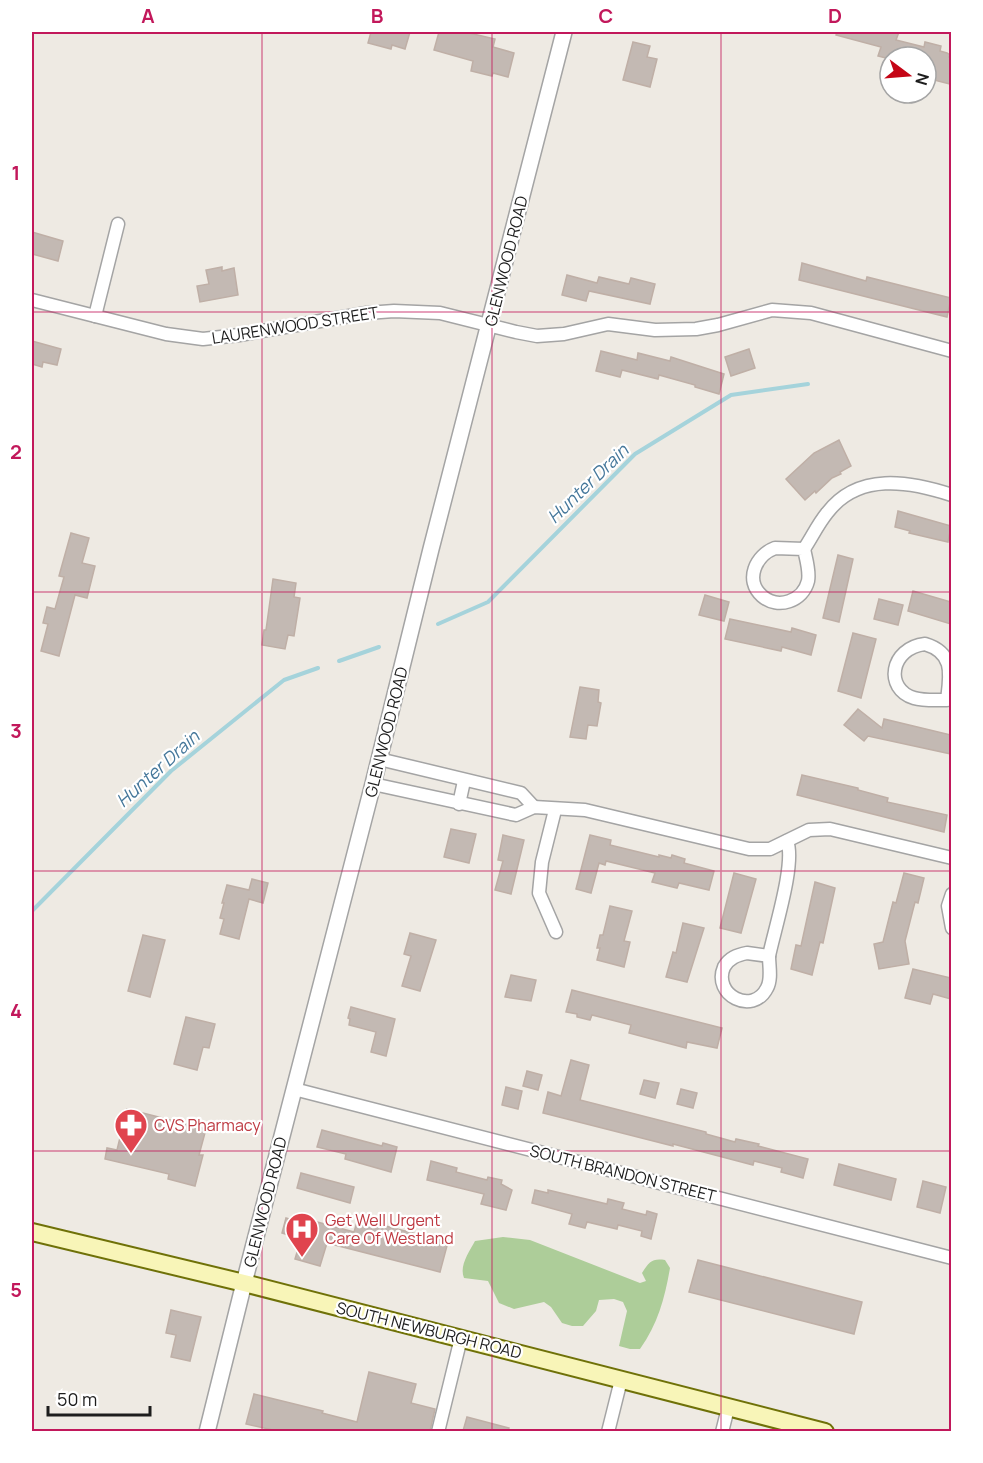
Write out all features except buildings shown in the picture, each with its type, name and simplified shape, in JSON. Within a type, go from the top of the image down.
[{"type":"main road","name":"SOUTH NEWBURGH ROAD","points":[[32,1232],[244,1283],[825,1431]]},
{"type":"street","name":"GLENWOOD ROAD","points":[[207,1431],[564,32]]},
{"type":"street","points":[[94,316],[118,224]]},
{"type":"street","name":"LAURENWOOD STREET","points":[[32,300],[166,334],[203,339],[367,313],[394,311],[440,313],[537,336],[564,334],[608,324],[655,330],[684,330],[718,325],[772,310],[812,313],[951,351]]},
{"type":"street","points":[[804,549],[775,548],[760,557],[753,573],[754,581],[762,596],[770,601],[789,602],[804,590],[808,572],[804,549],[827,512],[841,499],[863,487],[888,482],[906,483],[951,495]]},
{"type":"street","points":[[925,644],[942,652],[950,669],[949,703],[914,698],[900,688],[895,672],[900,656],[907,649],[925,644]]},
{"type":"street","points":[[380,759],[521,793],[534,807]]},
{"type":"street","points":[[459,804],[464,781]]},
{"type":"street","points":[[373,784],[516,815],[534,807],[585,810],[750,849],[770,849],[809,830],[830,829],[951,858]]},
{"type":"street","points":[[555,810],[542,862],[539,893],[556,932]]},
{"type":"street","points":[[769,956],[747,953],[732,958],[727,963],[722,977],[726,992],[739,1001],[747,1002],[762,995],[770,980],[769,956],[783,897],[790,849],[787,841]]},
{"type":"street","points":[[951,894],[948,906],[951,928]]},
{"type":"street","name":"SOUTH BRANDON STREET","points":[[294,1089],[951,1258]]},
{"type":"street","points":[[438,1431],[461,1338]]},
{"type":"street","points":[[608,1431],[621,1380]]},
{"type":"street","points":[[722,1431],[728,1408]]},
{"type":"green space","points":[[503,1237],[530,1240],[640,1283],[646,1281],[642,1273],[649,1264],[654,1260],[665,1260],[670,1268],[663,1300],[652,1330],[640,1349],[619,1346],[627,1311],[623,1302],[614,1299],[599,1300],[596,1311],[583,1326],[572,1326],[562,1323],[551,1307],[544,1302],[514,1309],[499,1303],[488,1281],[464,1278],[464,1264],[475,1241]]},
{"type":"waterway","name":"Hunter Drain","points":[[438,624],[488,602],[635,454],[731,395],[808,384]]},
{"type":"waterway","name":"Hunter Drain","points":[[339,661],[379,647]]},
{"type":"waterway","name":"Hunter Drain","points":[[32,911],[171,771],[284,680],[318,668]]},
{"type":"place","name":"CVS Pharmacy","points":[[131,1154]]},
{"type":"place","name":"Get Well Urgent Care Of Westland","points":[[302,1258]]}]
